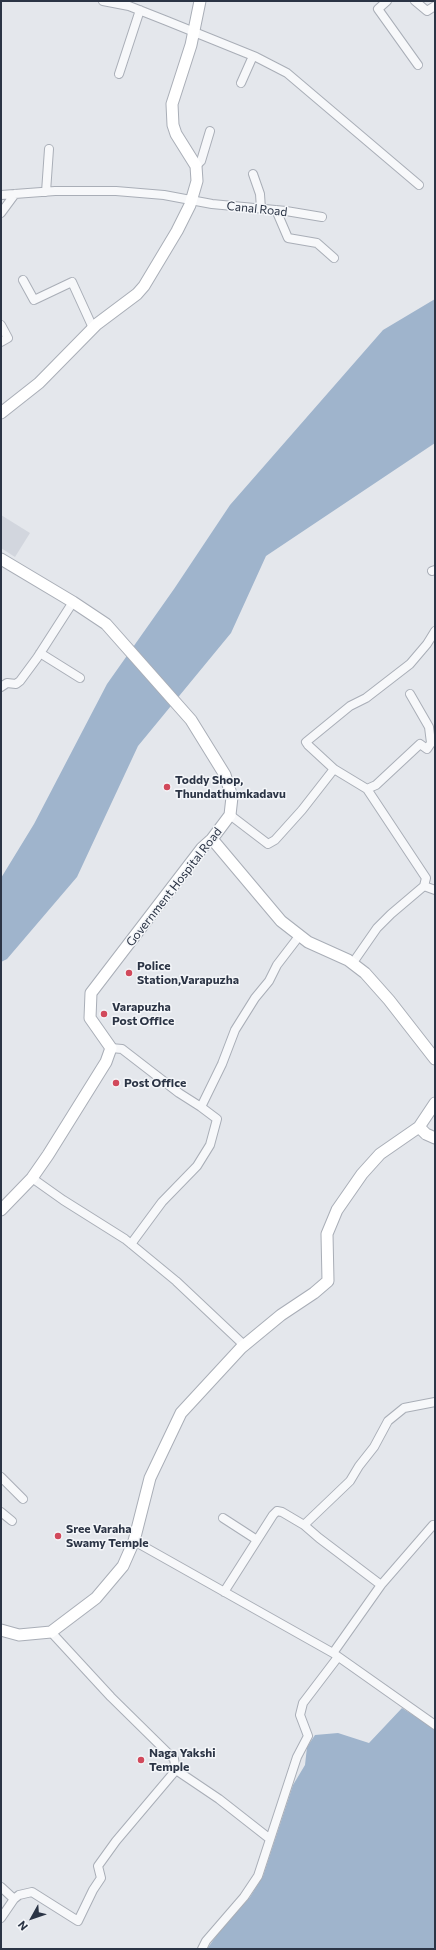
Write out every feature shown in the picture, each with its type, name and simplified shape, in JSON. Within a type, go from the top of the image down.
[{"type":"street","points":[[103,1],[129,6],[140,10],[253,56],[287,74],[419,186]]},
{"type":"street","points":[[1,414],[39,383],[93,328],[144,286],[178,231],[191,200],[197,180],[196,166],[176,134],[171,117],[172,104],[194,33],[200,1]]},
{"type":"street","points":[[387,1],[378,9],[418,65]]},
{"type":"street","points":[[415,1],[428,11],[435,6]]},
{"type":"street","points":[[118,74],[140,10]]},
{"type":"street","points":[[242,83],[253,56]]},
{"type":"street","points":[[196,166],[201,161],[210,131]]},
{"type":"street","points":[[46,192],[49,149]]},
{"type":"street","points":[[253,174],[260,194],[261,209]]},
{"type":"street","name":"Canal Road","points":[[1,195],[46,192],[116,191],[164,195],[212,204],[276,210],[322,217]]},
{"type":"street","points":[[1,213],[14,194]]},
{"type":"street","points":[[276,210],[288,238],[317,243],[334,258]]},
{"type":"street","points":[[23,280],[34,300],[72,282],[93,328]]},
{"type":"street","points":[[1,325],[8,338],[1,342]]},
{"type":"street","name":"Government Hospital Road","points":[[1,559],[74,602],[106,624],[191,720],[226,776],[232,797],[230,815],[212,839],[202,848],[91,994],[90,1018],[111,1048]]},
{"type":"street","points":[[1,687],[7,683],[16,684],[20,681],[74,602]]},
{"type":"street","points":[[352,964],[377,928],[424,886],[426,878],[367,789],[334,769],[306,742],[350,706],[366,698],[410,664],[427,644],[435,631]]},
{"type":"street","points":[[40,653],[80,678]]},
{"type":"street","points":[[367,789],[376,785],[420,744],[427,750],[431,743],[429,727],[410,694]]},
{"type":"street","points":[[230,815],[268,844],[275,840],[302,810],[334,769]]},
{"type":"street","points":[[212,839],[281,921],[308,942],[348,960],[375,983],[435,1059]]},
{"type":"street","points":[[424,886],[435,890]]},
{"type":"street","points":[[201,1107],[222,1064],[235,1030],[255,998],[269,981],[277,965],[300,935]]},
{"type":"street","points":[[2,1209],[32,1178],[106,1062],[111,1048],[122,1049],[179,1093],[217,1119],[210,1145],[197,1166],[162,1202],[131,1244]]},
{"type":"street","points":[[1,1630],[19,1634],[50,1632],[96,1598],[123,1566],[134,1541],[150,1478],[181,1413],[221,1368],[245,1346],[281,1315],[314,1293],[328,1281],[327,1234],[337,1210],[362,1174],[380,1154],[419,1126],[435,1103]]},
{"type":"street","points":[[419,1126],[426,1134],[435,1138]]},
{"type":"street","points":[[32,1178],[63,1200],[126,1239],[176,1281],[245,1346]]},
{"type":"street","points":[[304,1525],[350,1481],[374,1447],[388,1421],[404,1408],[435,1402]]},
{"type":"street","points":[[1,1477],[23,1499]]},
{"type":"street","points":[[224,1592],[277,1511],[282,1512],[304,1525],[381,1584]]},
{"type":"street","points":[[1,1512],[12,1522]]},
{"type":"street","points":[[222,1518],[257,1540]]},
{"type":"street","points":[[202,1949],[206,1941],[244,1897],[258,1876],[297,1757],[308,1736],[300,1714],[303,1703],[336,1655],[381,1584],[433,1525]]},
{"type":"street","points":[[134,1541],[336,1655],[435,1725]]},
{"type":"street","points":[[50,1632],[111,1697],[174,1759],[176,1770],[219,1799],[270,1839]]},
{"type":"street","points":[[1,1918],[14,1899],[19,1895],[32,1892],[78,1921],[101,1878],[98,1866],[116,1841],[176,1770]]},
{"type":"street","points":[[1,1887],[14,1899]]},
{"type":"shaded area","points":[[1,515],[30,533],[15,557],[1,548]]},
{"type":"water","points":[[435,299],[435,443],[266,556],[231,633],[138,746],[77,877],[7,959],[1,962],[1,878],[34,824],[107,684],[174,589],[230,505],[383,330]]},
{"type":"water","points":[[402,1708],[435,1729],[435,1949],[207,1949],[219,1932],[250,1897],[263,1876],[293,1785],[305,1765],[307,1747],[315,1735],[338,1733],[369,1743]]},
{"type":"place","name":"Toddy Shop, Thundathumkadavu","points":[[167,787]]},
{"type":"place","name":"Police Station,Varapuzha","points":[[129,973]]},
{"type":"place","name":"Varapuzha Post Office","points":[[104,1014]]},
{"type":"place","name":"Post Office","points":[[116,1083]]},
{"type":"place","name":"Sree Varaha Swamy Temple","points":[[58,1536]]},
{"type":"place","name":"Naga Yakshi Temple","points":[[141,1760]]}]
